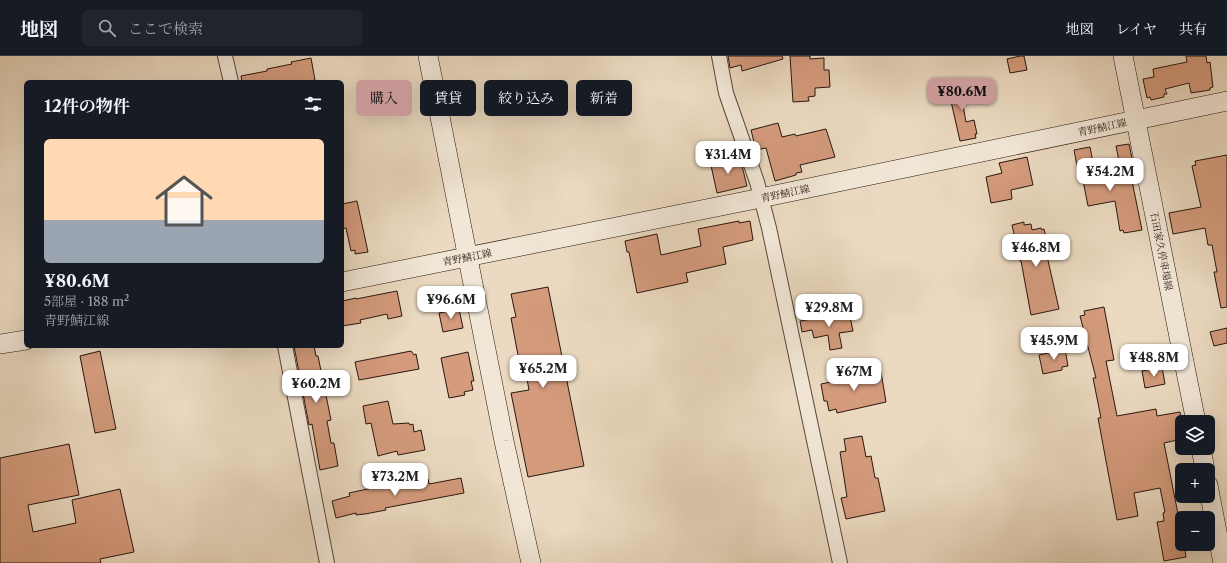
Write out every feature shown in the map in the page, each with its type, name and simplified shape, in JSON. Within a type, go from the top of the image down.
[{"type":"main road","points":[[428,56],[504,441],[531,563]]},
{"type":"main road","name":"石田家久停車場線","points":[[1123,56],[1137,120],[1195,415]]},
{"type":"main road","name":"青野鯖江線","points":[[344,282],[761,198],[1227,101]]},
{"type":"main road","points":[[0,344],[24,340]]},
{"type":"main road","points":[[1213,503],[1223,536],[1223,563]]},
{"type":"street","points":[[225,56],[231,80]]},
{"type":"street","points":[[719,56],[726,94],[761,198],[769,228],[840,563]]},
{"type":"street","points":[[285,348],[327,563]]},
{"type":"building","points":[[728,56],[782,56],[783,59],[742,71],[741,65],[730,68]]},
{"type":"building","points":[[790,56],[810,56],[810,59],[824,58],[824,70],[829,70],[830,87],[815,88],[815,96],[808,97],[809,101],[793,102]]},
{"type":"building","points":[[1024,56],[1027,70],[1010,73],[1007,59]]},
{"type":"building","points":[[1186,56],[1206,56],[1207,63],[1210,62],[1213,87],[1210,88],[1210,90],[1191,93],[1189,83],[1165,89],[1167,94],[1164,94],[1164,97],[1151,100],[1150,97],[1147,98],[1143,79],[1154,77],[1153,69],[1187,62]]},
{"type":"building","points":[[311,58],[315,80],[242,80],[241,76],[292,64],[291,62]]},
{"type":"building","points":[[968,84],[971,98],[962,100],[966,122],[974,120],[977,134],[975,134],[976,138],[960,141],[948,88]]},
{"type":"building","points":[[778,123],[782,137],[795,134],[796,136],[826,129],[835,157],[800,165],[802,172],[775,181],[766,148],[756,150],[751,130]]},
{"type":"building","points":[[1129,144],[1135,173],[1122,176],[1116,146]]},
{"type":"building","points":[[1090,147],[1097,182],[1131,176],[1142,230],[1124,233],[1123,230],[1120,231],[1115,201],[1088,206],[1081,170],[1078,171],[1074,150]]},
{"type":"building","points":[[1227,155],[1227,307],[1221,308],[1214,272],[1217,272],[1212,245],[1208,245],[1205,228],[1173,234],[1169,213],[1201,207],[1192,166],[1196,165],[1195,161]]},
{"type":"building","points":[[729,157],[731,164],[741,162],[747,186],[717,193],[710,161]]},
{"type":"building","points":[[1027,157],[1033,185],[1011,190],[1012,199],[991,203],[986,177],[1002,173],[999,163]]},
{"type":"building","points":[[357,201],[368,252],[355,254],[355,250],[351,251],[346,228],[344,228],[344,204]]},
{"type":"building","points":[[739,221],[739,223],[750,221],[753,240],[723,247],[726,264],[686,273],[688,282],[637,293],[629,252],[627,252],[625,241],[657,234],[661,255],[701,246],[698,229]]},
{"type":"building","points":[[1024,222],[1024,225],[1031,224],[1032,230],[1041,228],[1042,230],[1044,229],[1048,246],[1045,247],[1059,309],[1031,315],[1021,261],[1012,225]]},
{"type":"building","points":[[548,287],[584,466],[528,477],[511,393],[529,390],[524,362],[520,363],[511,318],[516,317],[511,294]]},
{"type":"building","points":[[397,291],[402,316],[388,319],[387,314],[360,320],[361,323],[344,326],[344,301]]},
{"type":"building","points":[[1104,307],[1114,360],[1106,361],[1117,416],[1156,409],[1157,416],[1180,412],[1181,415],[1175,415],[1175,441],[1164,443],[1177,511],[1175,511],[1175,551],[1185,551],[1186,557],[1164,561],[1157,522],[1164,521],[1163,513],[1165,512],[1160,488],[1134,493],[1138,516],[1117,520],[1098,418],[1101,418],[1093,378],[1096,378],[1080,316],[1085,315],[1084,311]]},
{"type":"building","points":[[459,309],[463,328],[443,332],[439,313]]},
{"type":"building","points":[[849,312],[853,331],[839,333],[842,348],[830,350],[828,335],[814,338],[812,330],[802,332],[800,321]]},
{"type":"building","points":[[1227,328],[1227,343],[1214,346],[1210,332]]},
{"type":"building","points":[[294,348],[314,348],[316,356],[318,356],[331,420],[327,421],[331,443],[334,443],[338,466],[320,470],[312,424],[309,425]]},
{"type":"building","points":[[1065,349],[1068,366],[1062,367],[1062,370],[1043,374],[1039,355]]},
{"type":"building","points":[[100,351],[116,429],[95,433],[80,356]]},
{"type":"building","points":[[411,351],[414,355],[416,354],[419,369],[359,380],[355,362]]},
{"type":"building","points":[[468,352],[474,381],[471,381],[473,390],[464,392],[465,395],[449,398],[441,358]]},
{"type":"building","points":[[1162,367],[1165,384],[1145,388],[1142,371]]},
{"type":"building","points":[[881,372],[886,402],[837,413],[836,409],[829,411],[827,401],[824,401],[821,384],[831,382],[830,376],[843,373],[844,379]]},
{"type":"building","points":[[388,401],[393,424],[409,423],[410,425],[413,424],[414,432],[421,430],[425,450],[398,455],[397,451],[378,456],[371,423],[366,424],[363,406]]},
{"type":"building","points":[[862,436],[866,457],[871,456],[875,478],[878,478],[885,511],[846,519],[841,498],[847,497],[840,452],[846,451],[844,439]]},
{"type":"building","points":[[69,444],[79,495],[28,505],[33,532],[76,523],[72,500],[120,489],[134,552],[100,559],[101,563],[0,563],[0,458]]},
{"type":"building","points":[[461,478],[464,493],[385,508],[386,510],[356,515],[356,513],[336,518],[332,501],[350,496],[349,493],[381,486],[381,488],[428,479],[429,484]]}]
